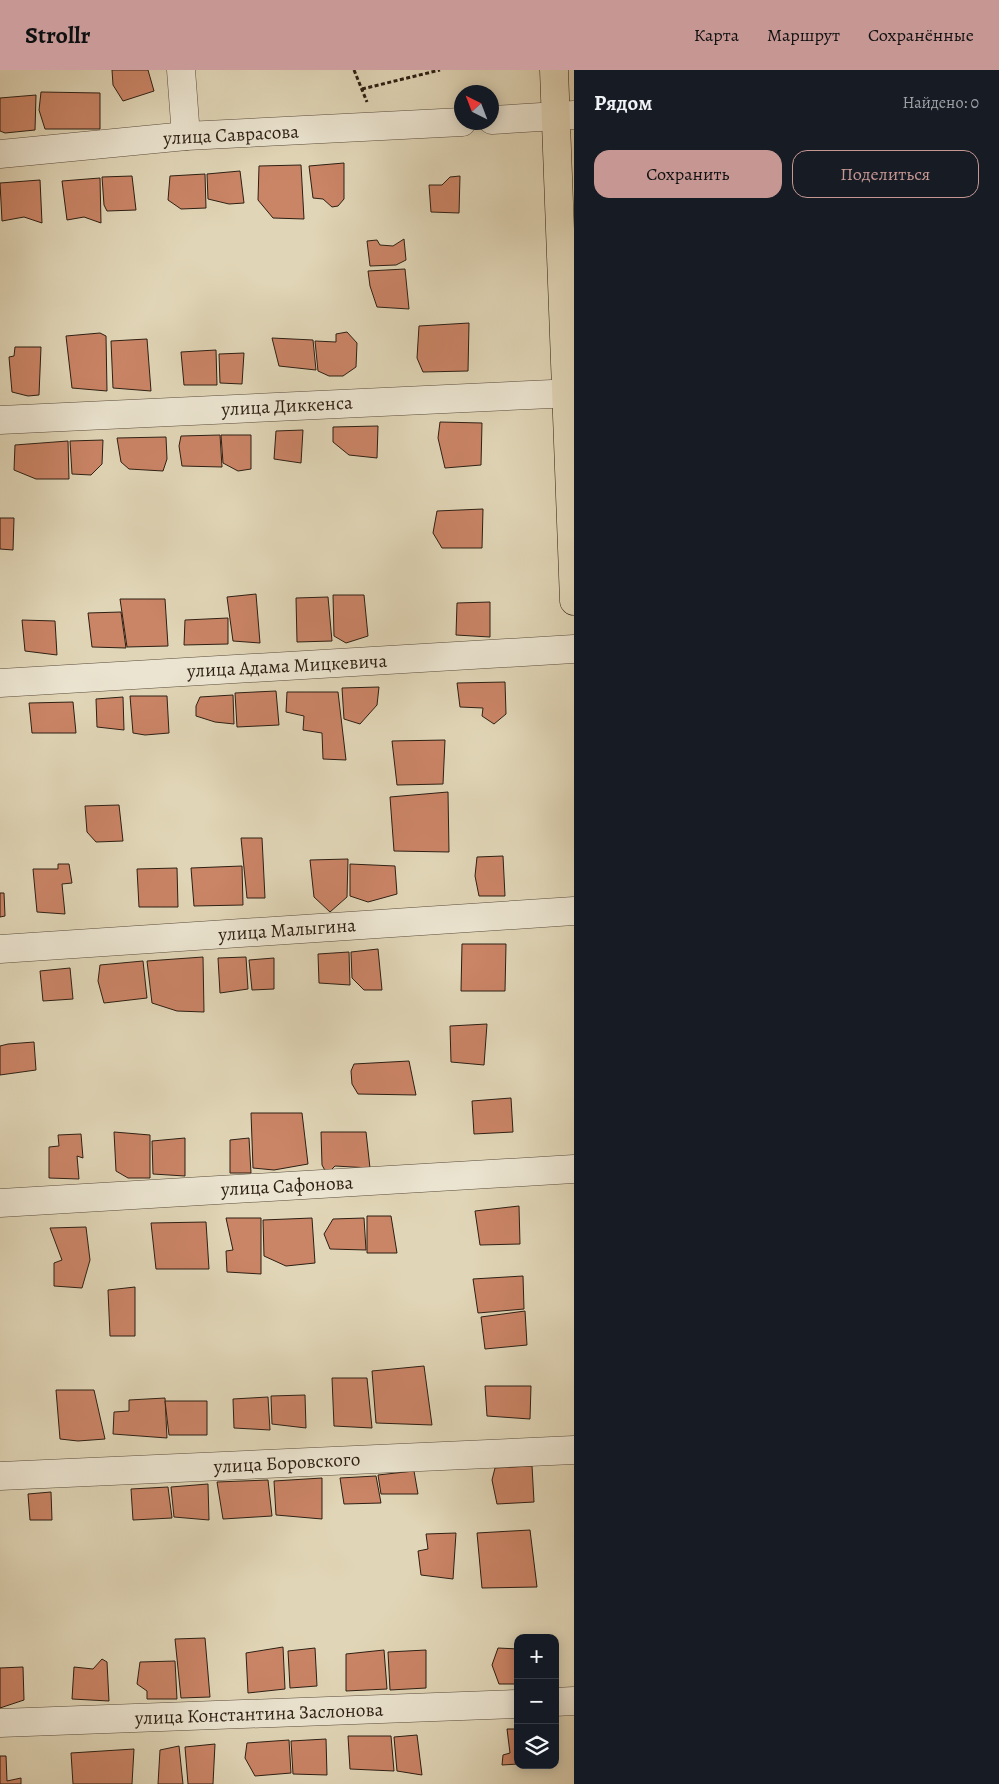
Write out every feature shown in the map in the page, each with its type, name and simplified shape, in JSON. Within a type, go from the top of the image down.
[{"type":"main road","points":[[554,70],[565,116],[574,601]]},
{"type":"street","points":[[181,70],[186,136]]},
{"type":"street","points":[[499,120],[565,116]]},
{"type":"street","name":"улица Саврасова","points":[[0,154],[186,136],[454,122]]},
{"type":"street","name":"улица Диккенса","points":[[0,420],[570,393]]},
{"type":"street","name":"улица Адама Мицкевича","points":[[0,683],[574,649]]},
{"type":"street","name":"улица Малыгина","points":[[0,949],[574,911]]},
{"type":"street","name":"улица Сафонова","points":[[0,1203],[574,1169]]},
{"type":"street","name":"улица Боровского","points":[[0,1476],[574,1450]]},
{"type":"street","points":[[559,1702],[574,1702]]},
{"type":"street","name":"улица Константина Заслонова","points":[[0,1723],[514,1704]]},
{"type":"path","points":[[362,89],[440,70]]},
{"type":"building","points":[[112,70],[148,70],[154,91],[123,101],[113,85]]},
{"type":"building","points":[[41,92],[100,93],[100,129],[45,129],[39,110]]},
{"type":"building","points":[[36,95],[35,130],[5,133],[0,131],[0,98]]},
{"type":"building","points":[[344,163],[344,199],[338,206],[332,207],[323,199],[313,198],[309,166]]},
{"type":"building","points":[[301,165],[304,219],[273,218],[258,200],[259,166]]},
{"type":"building","points":[[240,171],[244,203],[229,204],[208,199],[207,174]]},
{"type":"building","points":[[205,174],[206,208],[181,209],[168,200],[170,176]]},
{"type":"building","points":[[132,176],[136,210],[107,211],[104,205],[102,177]]},
{"type":"building","points":[[460,176],[459,213],[431,212],[429,185],[442,185],[450,177]]},
{"type":"building","points":[[100,178],[101,223],[84,217],[67,220],[62,181]]},
{"type":"building","points":[[40,180],[42,223],[24,217],[2,221],[0,183]]},
{"type":"building","points":[[404,239],[406,260],[396,265],[370,266],[367,241],[377,240],[380,245],[393,246]]},
{"type":"building","points":[[405,269],[409,309],[377,307],[370,286],[368,271]]},
{"type":"building","points":[[469,323],[468,371],[423,372],[417,358],[419,326]]},
{"type":"building","points":[[347,332],[357,343],[356,367],[343,376],[329,376],[318,371],[315,341],[336,342],[336,334]]},
{"type":"building","points":[[100,333],[106,336],[107,391],[72,388],[66,336]]},
{"type":"building","points":[[272,338],[313,340],[316,370],[279,366]]},
{"type":"building","points":[[147,339],[151,391],[113,388],[111,341]]},
{"type":"building","points":[[15,347],[41,347],[39,395],[28,396],[12,392],[9,357],[14,356]]},
{"type":"building","points":[[216,350],[217,385],[184,385],[181,352]]},
{"type":"building","points":[[244,353],[242,384],[220,383],[219,354]]},
{"type":"building","points":[[440,422],[482,423],[481,465],[445,468],[438,438]]},
{"type":"building","points":[[378,426],[377,458],[349,455],[333,442],[333,427]]},
{"type":"building","points":[[303,430],[301,463],[274,459],[276,431]]},
{"type":"building","points":[[220,435],[222,467],[182,466],[179,446],[181,436]]},
{"type":"building","points":[[221,435],[251,435],[251,469],[238,471],[223,463]]},
{"type":"building","points":[[166,437],[167,459],[163,471],[129,469],[121,462],[117,438]]},
{"type":"building","points":[[103,440],[102,464],[91,475],[72,474],[70,441]]},
{"type":"building","points":[[68,441],[69,479],[36,479],[14,470],[15,445]]},
{"type":"building","points":[[483,509],[482,548],[442,548],[433,533],[437,511]]},
{"type":"building","points":[[0,518],[14,518],[13,550],[0,549]]},
{"type":"building","points":[[256,594],[260,643],[233,641],[227,597]]},
{"type":"building","points":[[333,595],[364,595],[368,636],[346,643],[334,636]]},
{"type":"building","points":[[328,597],[332,641],[297,642],[296,598]]},
{"type":"building","points":[[120,599],[165,599],[168,646],[127,647]]},
{"type":"building","points":[[490,602],[490,637],[456,635],[457,603]]},
{"type":"building","points":[[121,612],[126,648],[92,647],[88,613]]},
{"type":"building","points":[[228,618],[228,644],[184,645],[185,620]]},
{"type":"building","points":[[22,620],[55,621],[57,655],[25,651]]},
{"type":"building","points":[[505,682],[506,714],[494,724],[482,716],[483,708],[460,707],[457,683]]},
{"type":"building","points":[[379,687],[377,705],[360,724],[344,719],[342,688]]},
{"type":"building","points":[[276,691],[279,725],[237,727],[235,693]]},
{"type":"building","points":[[287,692],[338,692],[346,760],[323,759],[322,733],[303,730],[304,716],[286,712]]},
{"type":"building","points":[[233,695],[234,724],[215,722],[196,716],[196,706],[200,697]]},
{"type":"building","points":[[130,696],[167,696],[169,733],[145,735],[133,733]]},
{"type":"building","points":[[123,697],[124,730],[97,727],[96,699]]},
{"type":"building","points":[[73,702],[76,733],[32,733],[29,703]]},
{"type":"building","points":[[445,740],[443,784],[397,785],[392,741]]},
{"type":"building","points":[[448,792],[449,852],[394,851],[390,797]]},
{"type":"building","points":[[119,805],[123,841],[96,842],[87,832],[85,806]]},
{"type":"building","points":[[241,838],[262,838],[265,898],[247,898]]},
{"type":"building","points":[[503,856],[505,896],[479,896],[475,876],[477,857]]},
{"type":"building","points":[[348,859],[347,897],[330,912],[314,897],[310,860]]},
{"type":"building","points":[[58,864],[69,864],[72,883],[62,884],[65,914],[37,912],[33,869],[58,869]]},
{"type":"building","points":[[350,864],[395,866],[397,894],[368,902],[350,896]]},
{"type":"building","points":[[242,866],[243,905],[194,906],[191,868]]},
{"type":"building","points":[[177,868],[178,907],[139,907],[137,869]]},
{"type":"building","points":[[0,893],[4,893],[5,916],[0,917]]},
{"type":"building","points":[[462,944],[506,944],[505,991],[461,991]]},
{"type":"building","points":[[378,949],[382,990],[364,990],[352,978],[351,952]]},
{"type":"building","points":[[349,952],[350,985],[319,983],[318,954]]},
{"type":"building","points":[[203,957],[204,1012],[177,1011],[152,1003],[147,961]]},
{"type":"building","points":[[246,957],[248,989],[220,993],[218,958]]},
{"type":"building","points":[[274,958],[274,989],[252,990],[249,960]]},
{"type":"building","points":[[143,961],[147,998],[104,1003],[98,981],[100,965]]},
{"type":"building","points":[[70,968],[73,999],[43,1001],[40,971]]},
{"type":"building","points":[[487,1024],[484,1065],[451,1062],[450,1026]]},
{"type":"building","points":[[34,1042],[36,1070],[0,1075],[0,1046]]},
{"type":"building","points":[[409,1061],[416,1095],[358,1094],[352,1084],[351,1071],[354,1064]]},
{"type":"building","points":[[511,1098],[513,1132],[474,1134],[472,1101]]},
{"type":"building","points":[[251,1113],[302,1113],[308,1164],[274,1170],[253,1168]]},
{"type":"building","points":[[114,1132],[150,1135],[150,1178],[128,1178],[116,1171]]},
{"type":"building","points":[[321,1132],[366,1132],[370,1168],[335,1166],[327,1174],[322,1165]]},
{"type":"building","points":[[81,1134],[83,1158],[77,1156],[79,1179],[49,1178],[49,1147],[59,1146],[58,1135]]},
{"type":"building","points":[[185,1138],[185,1176],[153,1174],[152,1141]]},
{"type":"building","points":[[249,1138],[251,1173],[230,1173],[230,1140]]},
{"type":"building","points":[[519,1206],[520,1244],[480,1245],[475,1211]]},
{"type":"building","points":[[367,1216],[391,1216],[397,1253],[367,1253]]},
{"type":"building","points":[[226,1218],[261,1218],[261,1274],[227,1272],[226,1251],[233,1250]]},
{"type":"building","points":[[312,1218],[315,1263],[286,1266],[264,1256],[263,1220]]},
{"type":"building","points":[[364,1218],[366,1250],[330,1249],[324,1234],[333,1219]]},
{"type":"building","points":[[206,1222],[209,1269],[156,1269],[151,1223]]},
{"type":"building","points":[[86,1227],[90,1260],[82,1288],[54,1286],[54,1263],[62,1260],[50,1228]]},
{"type":"building","points":[[523,1276],[524,1309],[478,1313],[473,1279]]},
{"type":"building","points":[[135,1287],[135,1336],[110,1336],[108,1290]]},
{"type":"building","points":[[525,1311],[527,1345],[485,1349],[481,1317]]},
{"type":"building","points":[[424,1366],[432,1425],[376,1423],[372,1371]]},
{"type":"building","points":[[332,1378],[367,1378],[372,1428],[334,1426]]},
{"type":"building","points":[[485,1386],[531,1386],[530,1419],[487,1416]]},
{"type":"building","points":[[56,1390],[94,1390],[105,1439],[78,1441],[60,1439]]},
{"type":"building","points":[[305,1395],[306,1428],[272,1424],[271,1396]]},
{"type":"building","points":[[268,1397],[270,1430],[234,1428],[233,1399]]},
{"type":"building","points":[[165,1398],[167,1438],[113,1434],[114,1412],[129,1411],[129,1400]]},
{"type":"building","points":[[165,1401],[207,1401],[207,1435],[169,1435]]},
{"type":"building","points":[[532,1466],[534,1502],[497,1504],[492,1480],[495,1468]]},
{"type":"building","points":[[414,1471],[418,1494],[381,1494],[378,1475]]},
{"type":"building","points":[[376,1476],[381,1503],[344,1504],[340,1478]]},
{"type":"building","points":[[322,1478],[322,1519],[276,1515],[274,1481]]},
{"type":"building","points":[[268,1480],[272,1516],[223,1519],[217,1482]]},
{"type":"building","points":[[208,1484],[209,1520],[174,1517],[171,1487]]},
{"type":"building","points":[[168,1487],[172,1518],[133,1520],[131,1489]]},
{"type":"building","points":[[51,1492],[52,1520],[30,1520],[28,1494]]},
{"type":"building","points":[[530,1530],[537,1587],[482,1588],[477,1533]]},
{"type":"building","points":[[456,1533],[453,1579],[421,1575],[418,1551],[428,1549],[426,1534]]},
{"type":"building","points":[[205,1638],[210,1697],[181,1698],[175,1639]]},
{"type":"building","points":[[283,1647],[285,1689],[248,1693],[246,1653]]},
{"type":"building","points":[[315,1648],[317,1686],[290,1688],[288,1651]]},
{"type":"building","points":[[498,1648],[514,1649],[514,1684],[499,1684],[492,1665]]},
{"type":"building","points":[[384,1650],[387,1689],[346,1691],[346,1654]]},
{"type":"building","points":[[426,1650],[426,1688],[390,1690],[388,1652]]},
{"type":"building","points":[[102,1659],[107,1662],[109,1701],[72,1699],[74,1667],[93,1669]]},
{"type":"building","points":[[175,1661],[177,1699],[147,1699],[147,1691],[137,1684],[140,1662]]},
{"type":"building","points":[[23,1667],[24,1700],[0,1708],[0,1668]]},
{"type":"building","points":[[507,1729],[514,1729],[514,1764],[502,1765],[503,1755],[510,1753]]},
{"type":"building","points":[[417,1735],[422,1775],[397,1771],[394,1737]]},
{"type":"building","points":[[348,1736],[391,1736],[394,1771],[350,1769]]},
{"type":"building","points":[[326,1739],[327,1775],[293,1774],[291,1741]]},
{"type":"building","points":[[289,1740],[291,1773],[255,1776],[245,1758],[247,1743]]},
{"type":"building","points":[[215,1744],[213,1784],[188,1784],[185,1747]]},
{"type":"building","points":[[179,1746],[183,1784],[158,1784],[160,1750]]},
{"type":"building","points":[[134,1749],[132,1784],[73,1784],[71,1753]]},
{"type":"building","points":[[0,1756],[6,1756],[7,1781],[21,1778],[21,1784],[0,1784]]}]
